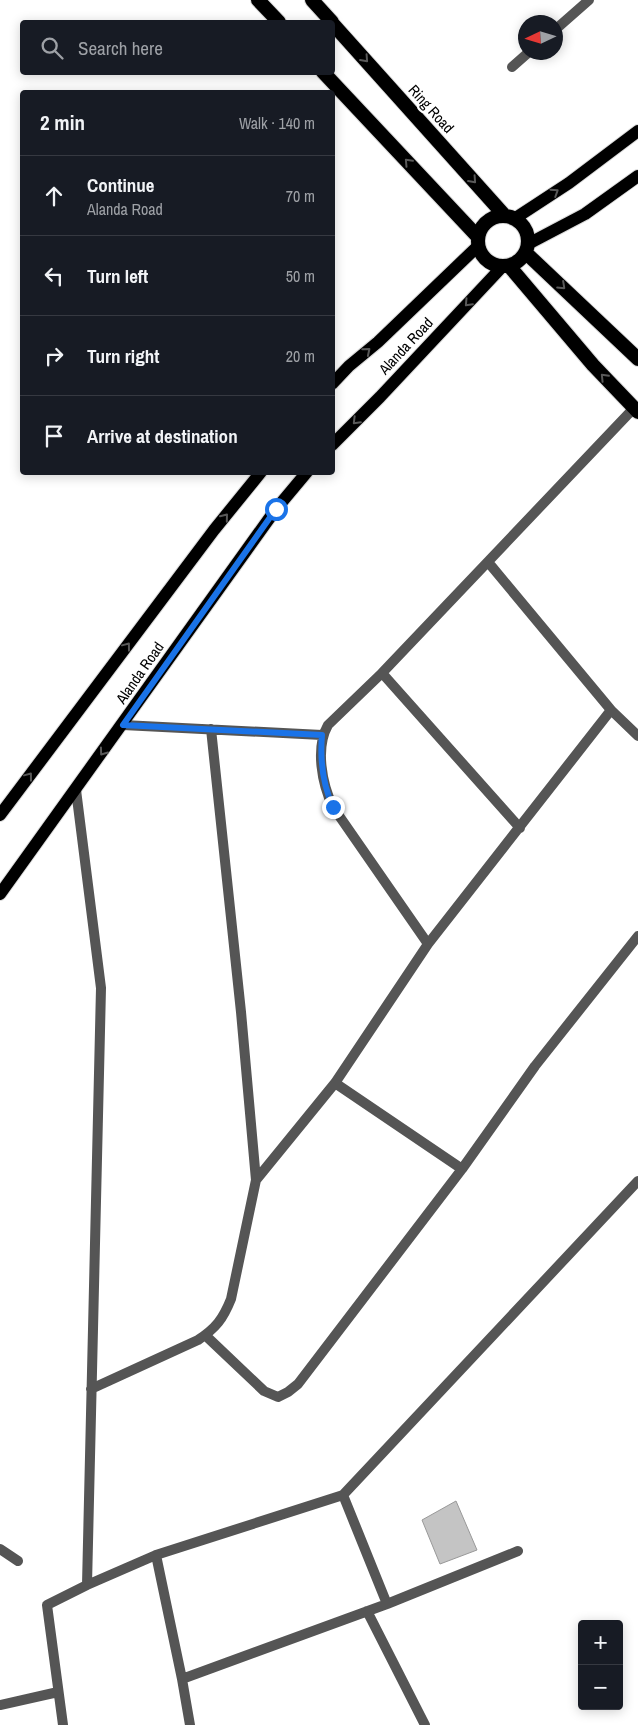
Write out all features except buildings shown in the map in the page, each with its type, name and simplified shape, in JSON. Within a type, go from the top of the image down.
[{"type":"highway","points":[[258,0],[277,20]]},
{"type":"highway","name":"Ring Road","points":[[312,0],[329,20]]},
{"type":"highway","name":"Ring Road","points":[[335,26],[510,217],[521,224],[526,232],[527,249],[638,359]]},
{"type":"highway","points":[[326,75],[478,241],[482,255],[490,264],[505,267],[520,261],[527,249]]},
{"type":"highway","points":[[478,241],[482,226],[489,220],[496,216],[510,217]]},
{"type":"highway","points":[[505,267],[636,410]]},
{"type":"main road","points":[[510,217],[569,183],[638,131]]},
{"type":"main road","points":[[527,249],[585,214],[638,176]]},
{"type":"main road","name":"Alanda Road","points":[[335,381],[349,366],[378,342],[478,241]]},
{"type":"main road","name":"Alanda Road","points":[[335,442],[505,267]]},
{"type":"main road","name":"Alanda Road","points":[[0,815],[214,530],[259,475]]},
{"type":"main road","name":"Alanda Road","points":[[0,894],[123,725],[276,509],[304,475]]},
{"type":"street","points":[[563,23],[589,0]]},
{"type":"street","points":[[512,67],[520,60]]},
{"type":"street","points":[[428,944],[333,807],[325,783],[321,746],[322,735],[328,725],[382,673],[636,410]]},
{"type":"street","points":[[488,562],[611,710],[638,736]]},
{"type":"street","points":[[382,673],[520,828]]},
{"type":"street","points":[[256,1180],[334,1083],[428,944],[611,710]]},
{"type":"street","points":[[123,725],[322,735]]},
{"type":"street","points":[[92,1389],[198,1340],[206,1335],[224,1316],[231,1299],[256,1180],[241,1012],[211,729]]},
{"type":"street","points":[[76,790],[101,988],[87,1585]]},
{"type":"street","points":[[206,1335],[264,1392],[278,1396],[288,1392],[298,1384],[462,1169],[535,1066],[638,936]]},
{"type":"street","points":[[334,1083],[462,1169]]},
{"type":"street","points":[[63,1725],[47,1605],[87,1585],[156,1555],[343,1495],[638,1181]]},
{"type":"street","points":[[343,1495],[387,1604]]},
{"type":"street","points":[[0,1549],[18,1561]]},
{"type":"street","points":[[182,1678],[387,1604],[518,1551]]},
{"type":"street","points":[[156,1555],[190,1725]]},
{"type":"street","points":[[367,1611],[425,1725]]},
{"type":"street","points":[[0,1705],[58,1692]]},
{"type":"route","points":[[276,509],[123,725],[322,735],[321,746],[325,783],[333,807]]}]
